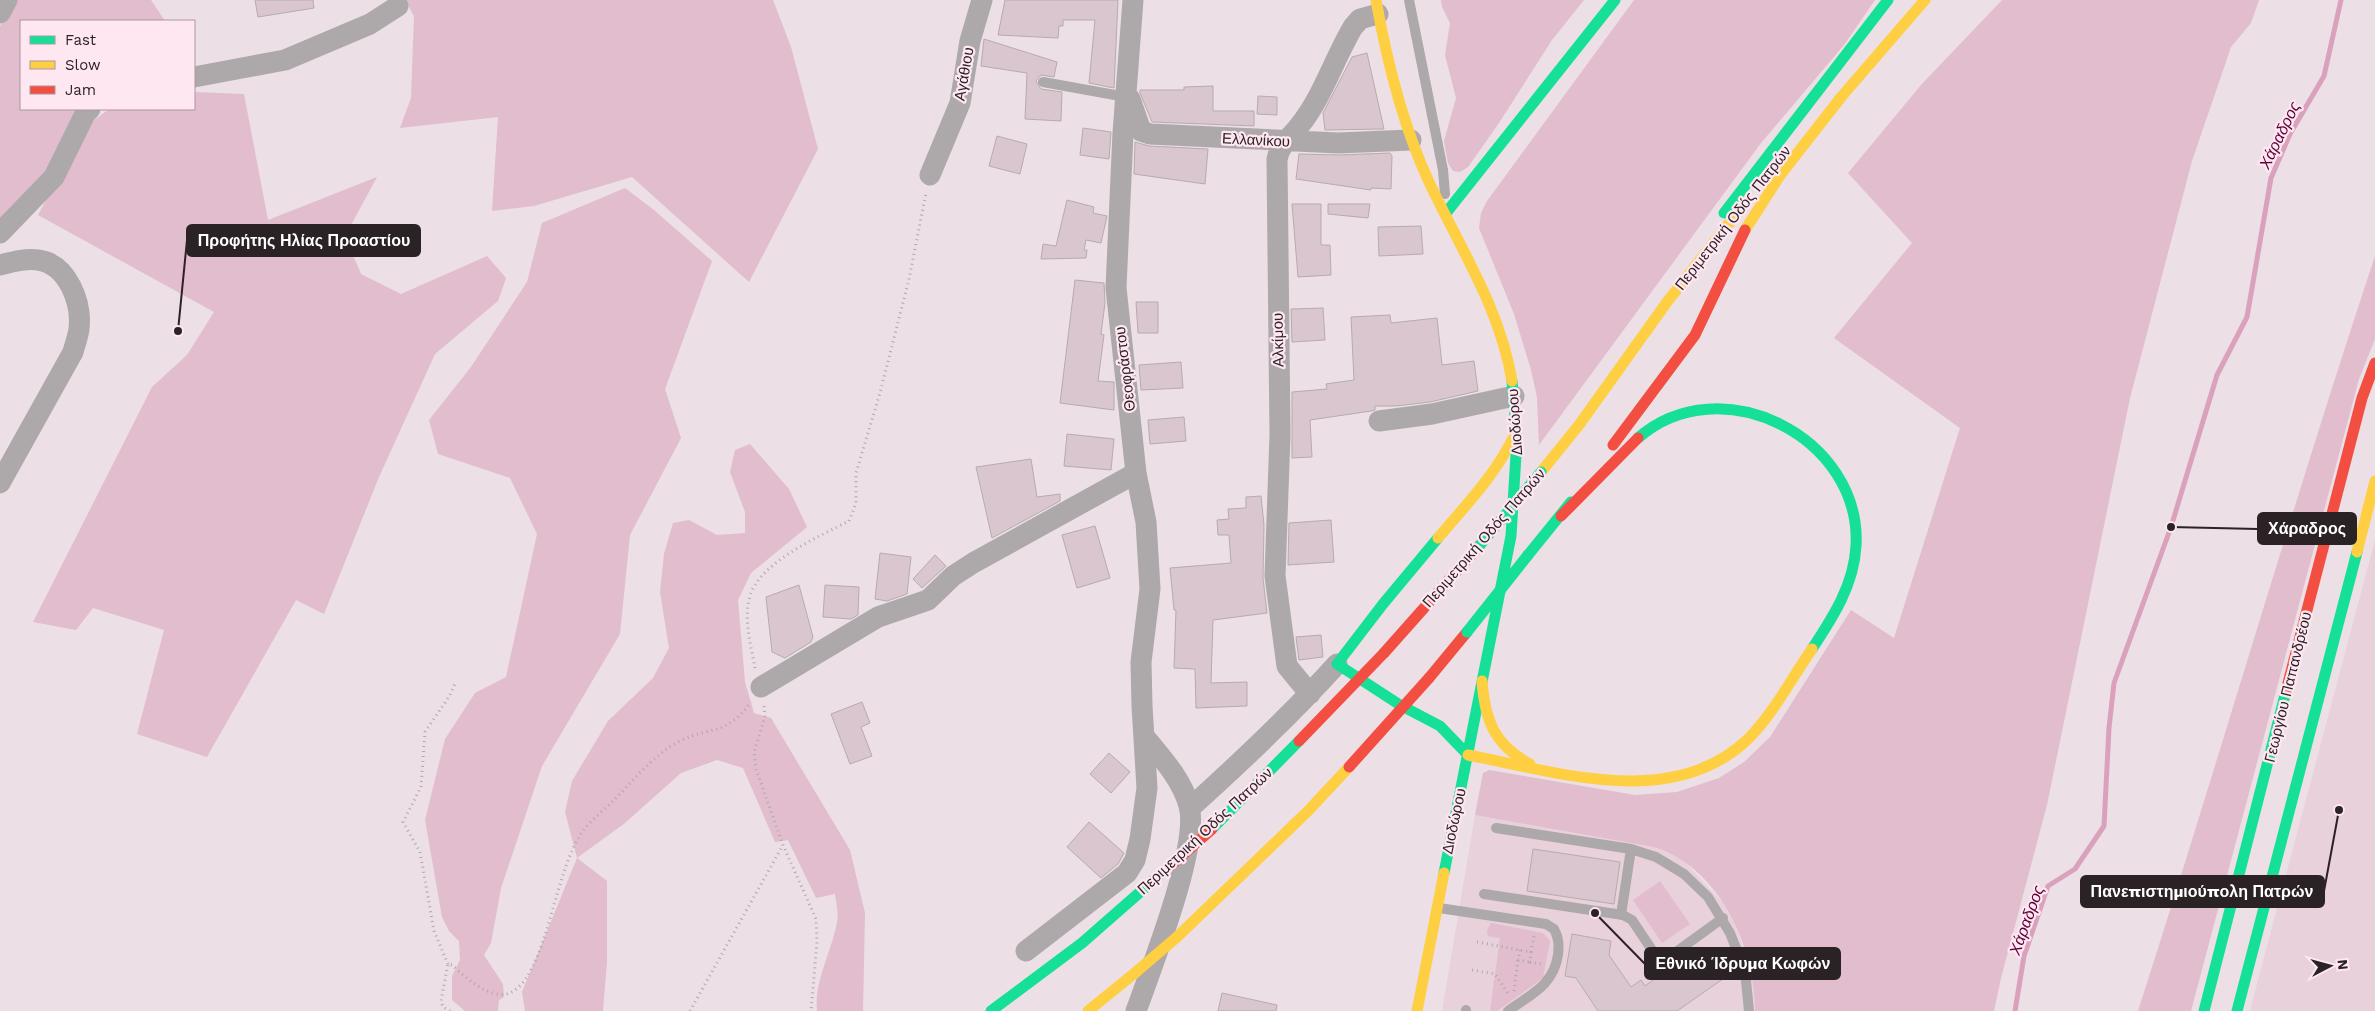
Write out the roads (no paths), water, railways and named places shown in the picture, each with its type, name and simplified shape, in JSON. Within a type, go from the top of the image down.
[{"type":"main road","points":[[1446,213],[1615,0]]},
{"type":"main road","points":[[1667,302],[1676,278],[1699,246],[1888,0]]},
{"type":"main road","name":"Περιμετρική Οδός Πατρών","points":[[1088,1011],[1177,937],[1308,811],[1429,678],[1561,516],[1695,334],[1747,226],[1781,174],[1842,96],[1926,0]]},
{"type":"main road","name":"Διοδώρου","points":[[1377,7],[1390,73],[1411,140],[1478,276],[1496,318],[1504,344],[1514,396],[1517,430],[1517,467],[1511,536],[1417,1011]]},
{"type":"main road","name":"Περιμετρική Οδός Πατρών","points":[[991,1011],[1082,942],[1212,829],[1384,653],[1480,546],[1579,425],[1667,302],[1859,57]]},
{"type":"main road","name":"Γεωργίου Παπανδρέου","points":[[2204,1011],[2362,398],[2375,363]]},
{"type":"main road","points":[[1517,430],[1506,454],[1495,470],[1383,604],[1337,664],[1394,702],[1440,726],[1468,755],[1606,781],[1649,782],[1687,774],[1727,756],[1741,746],[1768,714],[1836,613],[1847,590],[1856,552],[1856,528],[1847,492],[1839,476],[1825,457],[1782,423],[1765,416],[1734,409],[1695,410],[1663,420],[1634,442],[1561,516]]},
{"type":"main road","name":"Γεωργίου Παπανδρέου","points":[[2237,1011],[2375,481]]},
{"type":"main road","points":[[1482,681],[1483,704],[1493,732],[1510,753],[1545,770]]},
{"type":"street","points":[[0,13],[7,0]]},
{"type":"street","name":"Αγάθιου","points":[[930,175],[960,103],[970,40],[982,0]]},
{"type":"street","name":"Θεοφράστου","points":[[1026,951],[1127,873],[1135,860],[1147,788],[1141,662],[1150,589],[1148,545],[1136,473],[1116,288],[1133,0]]},
{"type":"street","points":[[195,77],[285,60],[370,24],[398,6]]},
{"type":"street","name":"Αλκίμου","points":[[1310,694],[1287,666],[1275,576],[1280,444],[1276,166],[1280,148],[1302,123],[1318,98],[1356,24],[1377,7]]},
{"type":"street","name":"Ελλανίκου","points":[[1126,97],[1132,100],[1141,131],[1150,134],[1357,143],[1411,140]]},
{"type":"street","points":[[0,233],[54,177],[85,114],[89,110]]},
{"type":"street","points":[[0,265],[24,260],[39,260],[56,267],[66,278],[74,295],[79,315],[79,330],[73,352],[0,483]]},
{"type":"street","points":[[1379,421],[1432,414],[1514,396]]},
{"type":"street","points":[[761,687],[878,617],[928,600],[953,576],[973,563],[1136,473]]},
{"type":"street","points":[[1190,808],[1231,772],[1310,694],[1337,664]]},
{"type":"street","points":[[1136,1011],[1185,861],[1190,832],[1190,808],[1177,780],[1144,736]]},
{"type":"lane","points":[[1409,0],[1443,170],[1446,213]]},
{"type":"lane","points":[[1043,82],[1126,97]]},
{"type":"lane","points":[[1496,828],[1631,849],[1656,857],[1684,874],[1708,897],[1723,918],[1743,962],[1748,984],[1749,1011]]},
{"type":"lane","points":[[1620,914],[1631,849]]},
{"type":"lane","points":[[1484,894],[1620,914],[1632,920],[1656,956],[1661,959],[1669,957],[1723,918]]},
{"type":"lane","points":[[1436,908],[1549,925],[1556,931],[1559,943],[1556,966],[1545,984],[1508,1011]]},
{"type":"waterway","name":"Χάραδρος","points":[[2015,1011],[2024,956],[2048,886],[2075,869],[2104,826],[2109,728],[2114,683],[2171,527],[2217,375],[2247,317],[2271,178],[2290,134],[2324,76],[2341,0]]},
{"type":"place","name":"Προφήτης Ηλίας Προαστίου","points":[[178,331]]},
{"type":"place","name":"Χάραδρος","points":[[2171,527]]},
{"type":"place","name":"Πανεπιστημιούπολη Πατρών","points":[[2339,810]]},
{"type":"place","name":"Εθνικό Ίδρυμα Κωφών","points":[[1595,913]]}]
